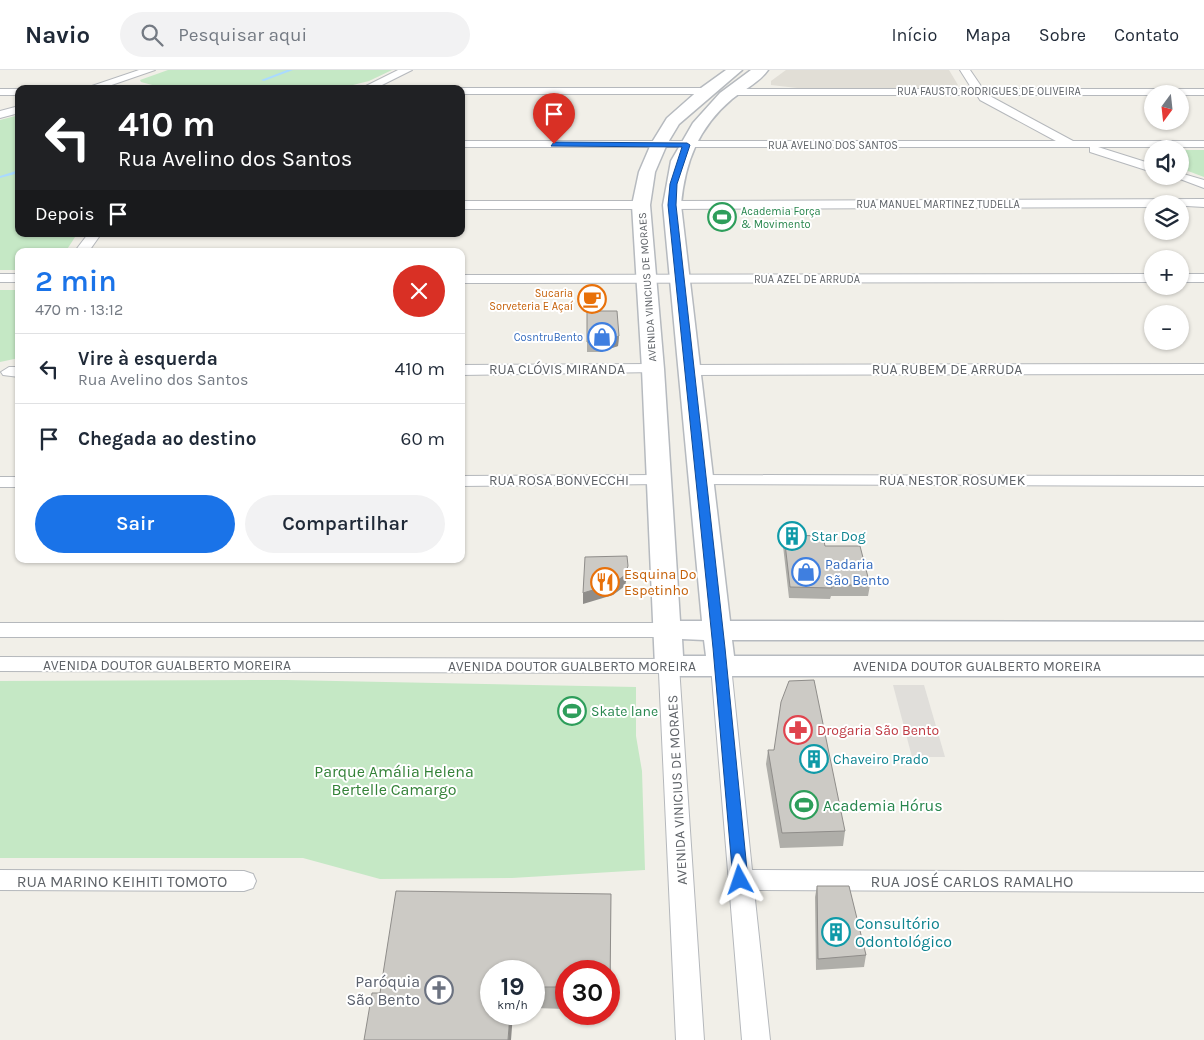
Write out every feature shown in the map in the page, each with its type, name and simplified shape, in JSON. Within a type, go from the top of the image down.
[{"type":"main road","name":"AVENIDA VINICIUS DE MORAES","points":[[669,666],[653,369],[641,205],[647,172],[659,144],[673,121],[698,97],[762,70]]},
{"type":"main road","name":"AVENIDA VINICIUS DE MORAES","points":[[721,666],[672,205],[673,184],[687,145],[701,119],[735,82]]},
{"type":"main road","points":[[658,480],[700,480]]},
{"type":"main road","points":[[667,630],[1204,631]]},
{"type":"main road","name":"AVENIDA DOUTOR GUALBERTO MOREIRA","points":[[669,666],[1204,666]]},
{"type":"street","points":[[101,85],[150,70]]},
{"type":"street","points":[[373,85],[406,70]]},
{"type":"street","points":[[965,70],[978,91],[995,105],[1074,144],[1144,166]]},
{"type":"street","points":[[130,76],[126,82],[130,85]]},
{"type":"street","name":"RUA FAUSTO RODRIGUES DE OLIVEIRA","points":[[735,82],[774,91],[1204,92]]},
{"type":"street","points":[[465,91],[640,92],[698,97]]},
{"type":"street","points":[[640,92],[676,97],[698,97]]},
{"type":"street","points":[[0,115],[15,110]]},
{"type":"street","name":"RUA AVELINO DOS SANTOS","points":[[465,144],[1204,144]]},
{"type":"street","points":[[1189,179],[1204,184]]},
{"type":"street","name":"RUA MANUEL MARTINEZ TUDELLA","points":[[672,205],[1204,203]]},
{"type":"street","points":[[465,205],[641,205]]},
{"type":"street","points":[[84,248],[92,237]]},
{"type":"street","points":[[0,278],[15,278]]},
{"type":"street","name":"RUA AZEL DE ARRUDA","points":[[465,279],[1144,278]]},
{"type":"street","points":[[1189,278],[1204,278]]},
{"type":"street","name":"RUA CLÓVIS MIRANDA","points":[[465,370],[653,369]]},
{"type":"street","name":"RUA RUBEM DE ARRUDA","points":[[690,370],[1204,369]]},
{"type":"street","name":"RUA ROSA BONVECCHI","points":[[465,480],[658,480]]},
{"type":"street","name":"RUA NESTOR ROSUMEK","points":[[700,480],[1204,481]]},
{"type":"street","points":[[0,482],[15,482]]},
{"type":"street","points":[[0,630],[667,630]]},
{"type":"street","name":"AVENIDA DOUTOR GUALBERTO MOREIRA","points":[[0,664],[669,666]]},
{"type":"street","name":"AVENIDA VINICIUS DE MORAES","points":[[669,666],[690,1040]]},
{"type":"street","name":"AVENIDA VINICIUS DE MORAES","points":[[721,666],[756,1040]]},
{"type":"street","name":"RUA MARINO KEIHITI TOMOTO","points":[[0,880],[244,881]]},
{"type":"street","name":"RUA JOSÉ CARLOS RAMALHO","points":[[740,880],[1204,882]]},
{"type":"shaded area","points":[[786,70],[949,70],[958,85],[953,88],[797,88],[771,85],[771,81]]},
{"type":"shaded area","points":[[893,685],[924,685],[945,757],[912,757]]},
{"type":"green space","points":[[168,70],[392,70],[369,81],[353,85],[152,85],[140,80]]},
{"type":"green space","points":[[15,116],[15,237],[75,237],[68,248],[15,248],[15,270],[0,270],[0,120]]},
{"type":"green space","points":[[1189,150],[1204,150],[1204,177],[1189,171]]},
{"type":"green space","points":[[0,290],[15,290],[15,359],[0,362]]},
{"type":"green space","name":"Parque Amália Helena Bertelle Camargo","points":[[286,680],[636,687],[636,736],[642,771],[645,870],[512,878],[380,879],[303,858],[0,858],[0,681]]},
{"type":"building","points":[[587,311],[617,311],[619,336],[599,342],[587,342]]},
{"type":"building","points":[[784,535],[823,536],[825,546],[860,546],[870,585],[831,585],[832,588],[790,587]]},
{"type":"building","name":"Esquina Do Espetinho","points":[[627,556],[628,566],[625,575],[613,584],[583,593],[585,557]]},
{"type":"building","points":[[814,680],[845,831],[782,833],[768,750],[774,750],[781,702],[789,681]]},
{"type":"building","name":"Consultório Odontológico","points":[[817,886],[849,886],[866,955],[818,959]]},
{"type":"building","name":"Paróquia São Bento","points":[[396,891],[611,894],[610,960],[555,960],[555,987],[545,987],[545,960],[480,960],[480,1025],[509,1025],[508,1040],[364,1040],[372,993],[380,993]]},
{"type":"waterway","points":[[263,80],[291,70]]},
{"type":"waterway","points":[[0,177],[15,172]]},
{"type":"place","name":"Academia Força & Movimento","points":[[722,217]]},
{"type":"place","name":"Sucaria Sorveteria E Açaí","points":[[592,299]]},
{"type":"place","name":"CosntruBento","points":[[602,337]]},
{"type":"place","name":"Star Dog","points":[[792,536]]},
{"type":"place","name":"Padaria São Bento","points":[[806,572]]},
{"type":"place","name":"Esquina Do Espetinho","points":[[605,582]]},
{"type":"place","name":"Skate lane","points":[[572,711]]},
{"type":"place","name":"Drogaria São Bento","points":[[798,730]]},
{"type":"place","name":"Chaveiro Prado","points":[[814,759]]},
{"type":"place","name":"Academia Hórus","points":[[804,805]]},
{"type":"place","name":"Consultório Odontológico","points":[[836,932]]},
{"type":"place","name":"Paróquia São Bento","points":[[439,990]]},
{"type":"route","points":[[554,144],[687,145],[673,184],[672,205],[719,648],[740,880]]}]
